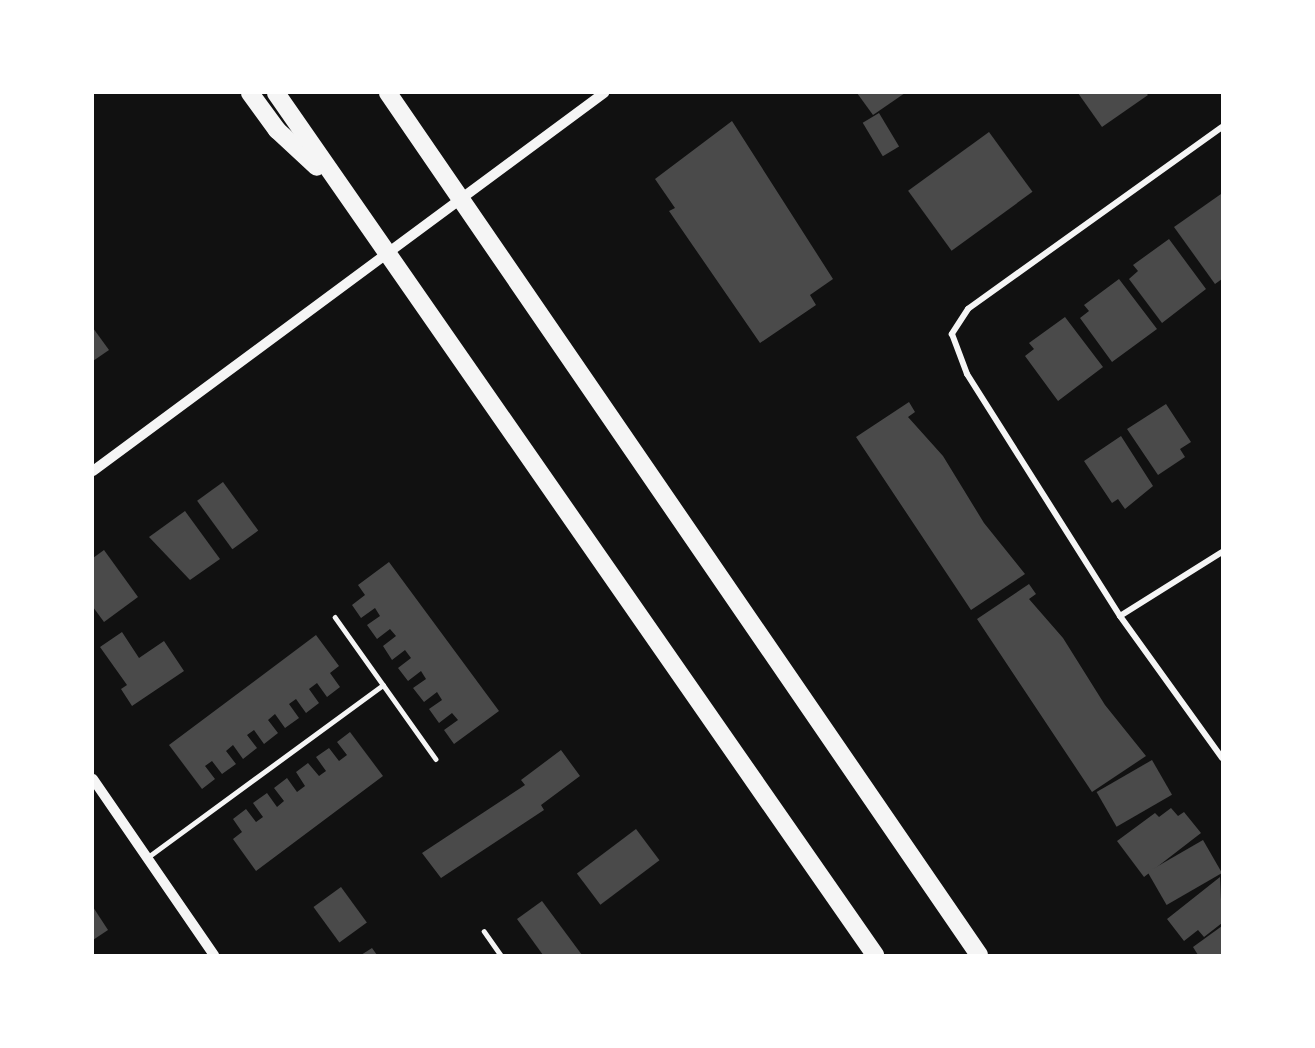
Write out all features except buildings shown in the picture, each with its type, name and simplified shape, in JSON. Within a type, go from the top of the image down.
[{"type":"highway","points":[[250,93],[277,130],[342,189]]},
{"type":"highway","points":[[276,93],[875,955]]},
{"type":"highway","points":[[388,93],[398,101],[979,955]]},
{"type":"street","points":[[93,471],[262,349],[604,93]]},
{"type":"street","points":[[1222,127],[968,309],[952,334],[967,374],[1120,616],[1222,758]]},
{"type":"street","points":[[1120,616],[1222,552]]},
{"type":"street","points":[[93,779],[214,955]]},
{"type":"lane","points":[[335,617],[436,759]]},
{"type":"lane","points":[[147,858],[383,685]]},
{"type":"lane","points":[[484,931],[501,955]]}]
